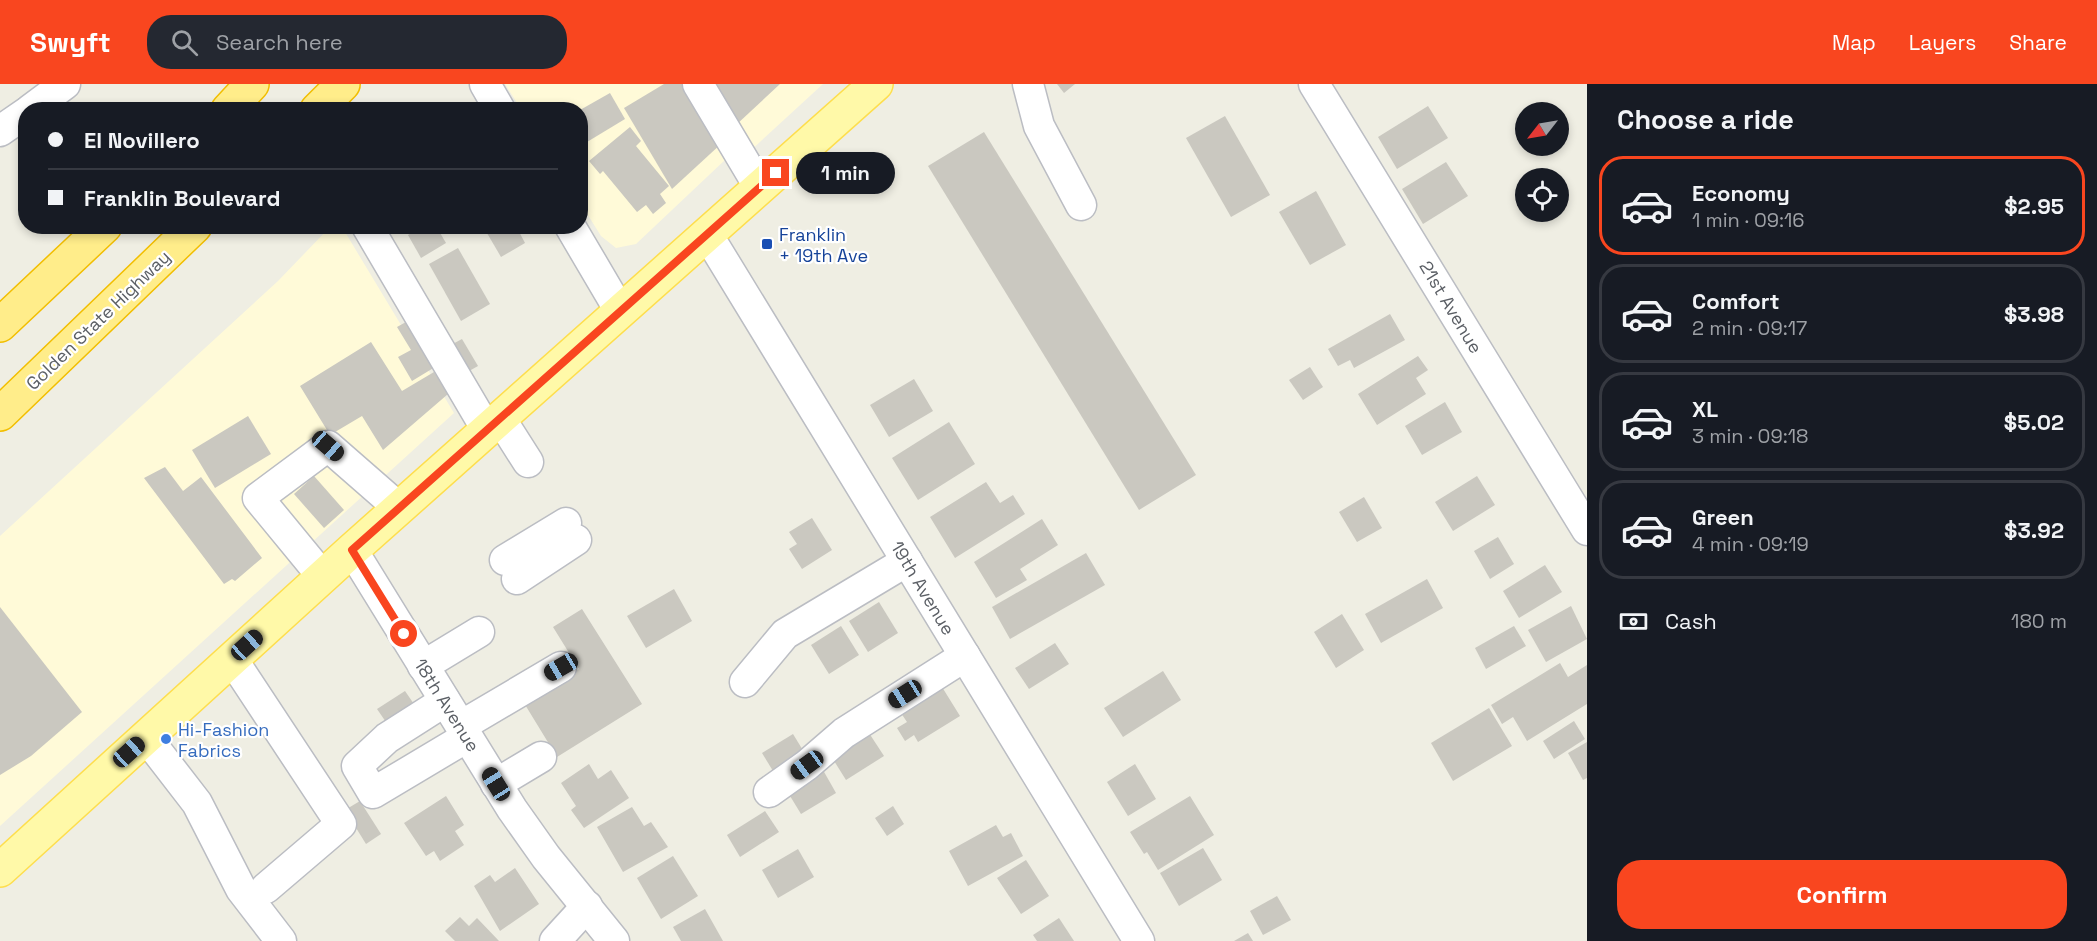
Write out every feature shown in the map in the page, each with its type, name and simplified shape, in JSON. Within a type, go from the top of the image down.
[{"type":"highway","points":[[235,102],[252,84]]},
{"type":"highway","points":[[325,102],[343,84]]},
{"type":"highway","points":[[0,325],[97,234]]},
{"type":"highway","name":"Golden State Highway","points":[[0,414],[187,234]]},
{"type":"main road","points":[[0,870],[352,550],[876,84]]},
{"type":"street","points":[[41,102],[65,84]]},
{"type":"street","points":[[485,84],[495,102]]},
{"type":"street","points":[[698,84],[760,188]]},
{"type":"street","points":[[1028,84],[1038,126],[1081,206]]},
{"type":"street","name":"21st Avenue","points":[[1314,84],[1587,530]]},
{"type":"street","points":[[0,131],[18,119]]},
{"type":"street","points":[[372,234],[494,424],[528,462]]},
{"type":"street","points":[[575,234],[620,312]]},
{"type":"street","name":"19th Avenue","points":[[707,234],[1139,941]]},
{"type":"street","points":[[323,577],[258,498],[328,446],[399,508]]},
{"type":"street","points":[[511,569],[571,531]]},
{"type":"street","name":"18th Avenue","points":[[352,550],[496,784],[546,857],[614,941]]},
{"type":"street","points":[[745,682],[785,634],[907,561]]},
{"type":"street","points":[[423,666],[479,632]]},
{"type":"street","points":[[769,792],[807,765],[844,733],[965,656]]},
{"type":"street","points":[[232,659],[341,824],[266,888]]},
{"type":"street","points":[[445,701],[387,738],[357,766],[372,794],[561,667]]},
{"type":"street","points":[[146,737],[197,803],[241,889],[281,941]]},
{"type":"street","points":[[496,784],[541,757]]},
{"type":"street","points":[[555,941],[587,906]]},
{"type":"shaded area","points":[[505,84],[682,84],[726,159],[636,244],[616,248],[601,236],[588,215],[588,102],[517,102]]},
{"type":"shaded area","points":[[709,84],[823,84],[748,153]]},
{"type":"shaded area","points":[[323,234],[346,234],[454,413],[0,826],[0,536],[278,281]]},
{"type":"building","points":[[664,84],[686,84],[722,143],[672,189],[624,108]]},
{"type":"building","points":[[712,84],[780,84],[736,125]]},
{"type":"building","points":[[1057,84],[1075,84],[1064,93]]},
{"type":"building","points":[[610,93],[625,119],[588,141],[588,105]]},
{"type":"building","points":[[1428,106],[1448,138],[1397,169],[1378,137]]},
{"type":"building","points":[[1225,116],[1270,195],[1231,217],[1186,138]]},
{"type":"building","points":[[630,127],[641,141],[636,146],[669,186],[660,194],[666,203],[653,214],[646,205],[637,212],[603,171],[600,174],[589,161]]},
{"type":"building","points":[[984,132],[1196,475],[1139,510],[928,166]]},
{"type":"building","points":[[1446,162],[1468,196],[1423,224],[1402,189]]},
{"type":"building","points":[[1316,191],[1346,245],[1310,265],[1279,212]]},
{"type":"building","points":[[441,234],[446,243],[421,258],[408,235]]},
{"type":"building","points":[[488,234],[520,234],[525,243],[501,257]]},
{"type":"building","points":[[458,248],[490,304],[461,321],[429,264]]},
{"type":"building","points":[[1390,314],[1405,340],[1354,368],[1350,360],[1338,366],[1328,349]]},
{"type":"building","points":[[413,318],[440,364],[412,381],[398,357],[411,350],[397,327]]},
{"type":"building","points":[[462,339],[478,366],[462,375],[447,347]]},
{"type":"building","points":[[371,342],[402,391],[434,372],[448,394],[383,450],[362,416],[330,435],[300,386]]},
{"type":"building","points":[[1418,356],[1428,370],[1416,378],[1426,394],[1377,425],[1358,394]]},
{"type":"building","points":[[1310,367],[1323,387],[1303,400],[1289,380]]},
{"type":"building","points":[[914,379],[933,411],[889,437],[870,405]]},
{"type":"building","points":[[1445,402],[1462,432],[1422,455],[1405,426]]},
{"type":"building","points":[[248,416],[271,454],[215,488],[192,450]]},
{"type":"building","points":[[949,422],[975,464],[918,500],[892,458]]},
{"type":"building","points":[[165,467],[183,491],[201,477],[262,558],[235,581],[232,579],[224,584],[144,478]]},
{"type":"building","points":[[314,476],[344,510],[324,528],[294,494]]},
{"type":"building","points":[[1477,476],[1495,505],[1453,531],[1435,502]]},
{"type":"building","points":[[986,482],[1000,503],[1013,495],[1025,514],[955,558],[930,517]]},
{"type":"building","points":[[1364,497],[1382,528],[1357,542],[1339,512]]},
{"type":"building","points":[[812,518],[832,550],[802,569],[789,549],[797,544],[789,532]]},
{"type":"building","points":[[1042,519],[1058,545],[1020,569],[1027,580],[996,598],[974,562]]},
{"type":"building","points":[[1498,537],[1514,564],[1490,579],[1474,551]]},
{"type":"building","points":[[1086,553],[1105,585],[1010,639],[992,607]]},
{"type":"building","points":[[1545,565],[1562,592],[1519,618],[1503,591]]},
{"type":"building","points":[[1427,579],[1443,608],[1381,643],[1365,614]]},
{"type":"building","points":[[674,589],[692,621],[646,648],[627,616]]},
{"type":"building","points":[[879,602],[898,633],[868,652],[849,621]]},
{"type":"building","points":[[1571,606],[1587,639],[1546,662],[1528,630]]},
{"type":"building","points":[[0,607],[82,712],[31,756],[0,775]]},
{"type":"building","points":[[582,609],[642,704],[557,757],[524,703],[579,669],[553,627]]},
{"type":"building","points":[[1342,614],[1364,650],[1336,668],[1314,632]]},
{"type":"building","points":[[841,626],[859,655],[829,674],[811,645]]},
{"type":"building","points":[[1514,626],[1526,646],[1486,669],[1475,648]]},
{"type":"building","points":[[1055,643],[1069,664],[1029,689],[1015,668]]},
{"type":"building","points":[[1560,663],[1568,677],[1587,665],[1587,704],[1527,741],[1513,717],[1502,724],[1491,705]]},
{"type":"building","points":[[1163,671],[1181,700],[1123,737],[1104,708]]},
{"type":"building","points":[[942,687],[960,716],[918,742],[914,735],[905,741],[897,728],[907,722],[901,713]]},
{"type":"building","points":[[405,691],[416,707],[388,725],[377,709]]},
{"type":"building","points":[[1489,708],[1512,746],[1453,781],[1431,743]]},
{"type":"building","points":[[1574,721],[1585,739],[1554,759],[1543,741]]},
{"type":"building","points":[[869,733],[884,756],[846,780],[831,756]]},
{"type":"building","points":[[793,734],[804,752],[773,771],[762,753]]},
{"type":"building","points":[[1587,742],[1587,778],[1583,780],[1568,753]]},
{"type":"building","points":[[589,764],[598,779],[611,770],[629,798],[584,828],[571,810],[576,806],[561,783]]},
{"type":"building","points":[[1135,764],[1156,799],[1128,816],[1107,782]]},
{"type":"building","points":[[823,770],[836,793],[801,814],[787,791]]},
{"type":"building","points":[[446,796],[464,825],[455,831],[464,845],[440,861],[434,851],[426,856],[404,823]]},
{"type":"building","points":[[1190,796],[1214,835],[1158,870],[1147,852],[1144,854],[1130,832]]},
{"type":"building","points":[[360,801],[381,834],[366,844],[345,810]]},
{"type":"building","points":[[893,806],[904,824],[887,836],[875,818]]},
{"type":"building","points":[[632,807],[644,826],[651,822],[668,847],[623,872],[597,827]]},
{"type":"building","points":[[765,811],[779,832],[740,857],[727,835]]},
{"type":"building","points":[[996,825],[1003,837],[1011,833],[1023,856],[968,886],[949,851]]},
{"type":"building","points":[[1203,848],[1222,880],[1179,906],[1160,873]]},
{"type":"building","points":[[798,849],[814,877],[778,898],[762,870]]},
{"type":"building","points":[[673,856],[698,896],[661,919],[637,878]]},
{"type":"building","points":[[1026,860],[1049,896],[1021,914],[997,878]]},
{"type":"building","points":[[515,868],[539,904],[500,931],[474,886],[490,875],[495,882]]},
{"type":"building","points":[[1277,896],[1291,920],[1263,935],[1250,911]]},
{"type":"building","points":[[705,909],[723,941],[681,941],[673,927]]},
{"type":"building","points":[[460,917],[469,926],[477,918],[499,941],[455,941],[445,931]]},
{"type":"building","points":[[1059,918],[1074,941],[1037,941],[1033,935]]},
{"type":"building","points":[[1248,933],[1253,941],[1234,941]]},
{"type":"place","name":"Franklin + 19th Ave","points":[[767,244]]},
{"type":"place","name":"Hi-Fashion Fabrics","points":[[166,739]]},
{"type":"route","points":[[404,634],[352,550],[776,173]]}]
